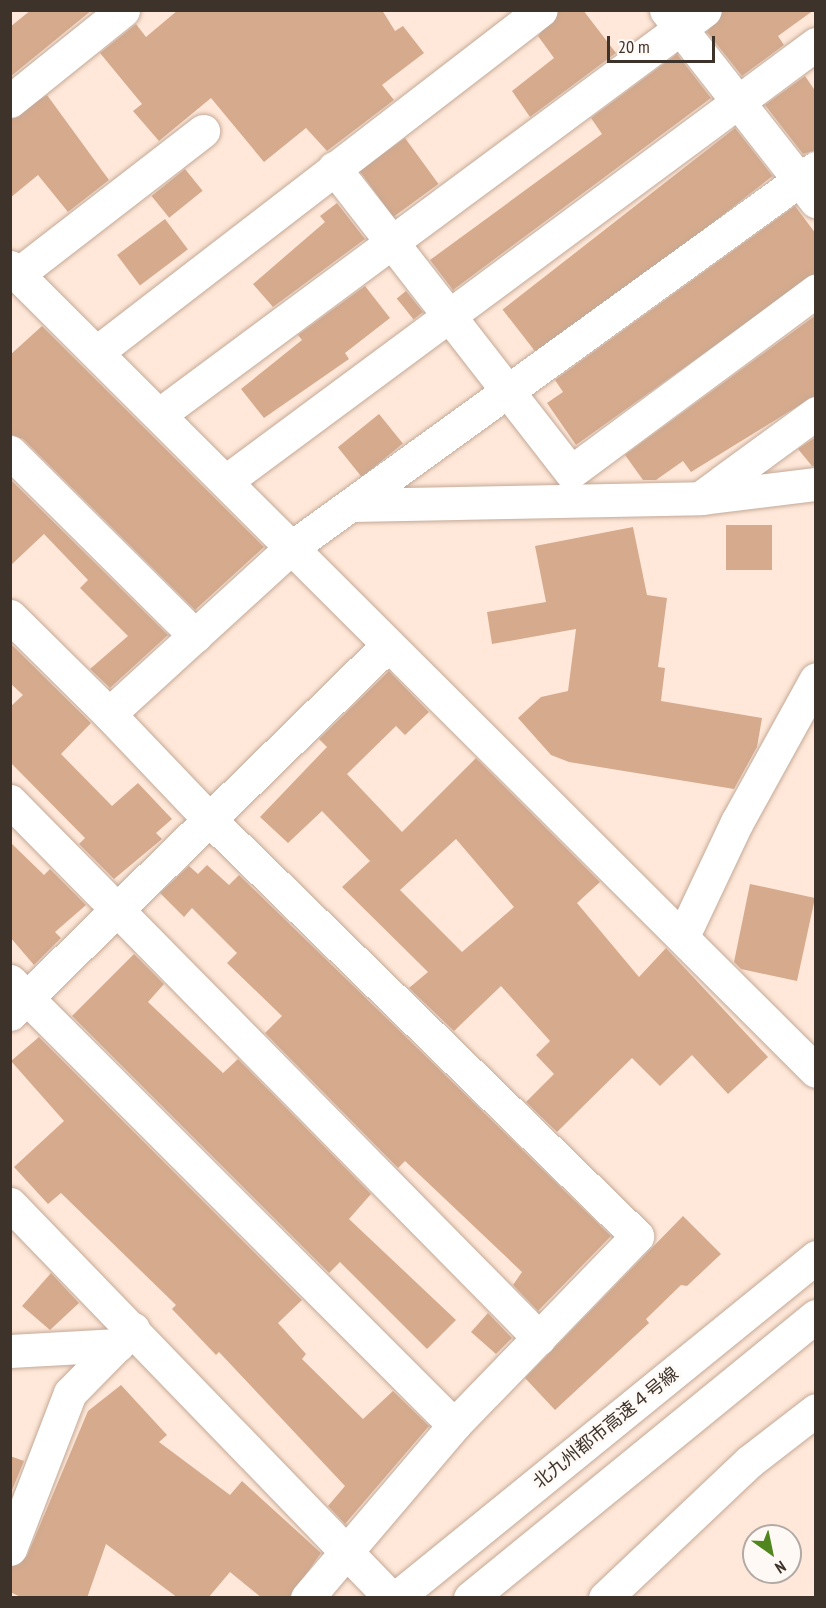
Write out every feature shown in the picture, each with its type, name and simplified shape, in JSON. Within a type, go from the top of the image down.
[{"type":"main road","points":[[10,101],[123,10]]},
{"type":"main road","points":[[97,352],[541,10]]},
{"type":"main road","points":[[109,714],[292,547],[810,183],[737,102],[684,17],[392,242],[160,414]]},
{"type":"main road","points":[[226,481],[816,44]]},
{"type":"main road","points":[[203,131],[14,271],[160,414],[387,646],[683,936],[816,1071]]},
{"type":"main road","points":[[334,168],[570,472],[816,291]]},
{"type":"main road","points":[[700,498],[816,413]]},
{"type":"main road","points":[[10,452],[195,636]]},
{"type":"main road","points":[[351,505],[700,498],[816,484]]},
{"type":"main road","points":[[10,616],[109,714],[210,820],[637,1236],[454,1425],[306,1598]]},
{"type":"main road","points":[[387,646],[120,908],[16,998],[454,1425]]},
{"type":"main road","points":[[683,936],[737,822],[816,679]]},
{"type":"main road","points":[[10,801],[120,908],[539,1338]]},
{"type":"main road","points":[[10,1204],[126,1337],[348,1548],[390,1598]]},
{"type":"main road","name":"北九州都市高速４号線","points":[[396,1598],[816,1257]]},
{"type":"main road","points":[[470,1598],[816,1316]]},
{"type":"main road","points":[[10,1351],[126,1337]]},
{"type":"main road","points":[[10,1549],[70,1393],[126,1337]]},
{"type":"main road","points":[[606,1598],[750,1461],[816,1410]]},
{"type":"building","points":[[31,10],[92,10],[10,77],[10,27]]},
{"type":"building","points":[[178,10],[382,10],[395,31],[403,26],[424,53],[382,85],[394,100],[327,151],[306,128],[264,162],[211,98],[159,141],[133,111],[142,104],[100,53],[136,24],[146,37]]},
{"type":"building","points":[[559,10],[583,10],[616,53],[530,117],[512,91],[554,58],[538,36]]},
{"type":"building","points":[[723,10],[814,10],[778,36],[784,45],[742,76],[707,32]]},
{"type":"building","points":[[677,54],[711,98],[453,290],[430,260],[602,134],[591,118]]},
{"type":"building","points":[[805,76],[816,92],[816,150],[803,154],[765,105]]},
{"type":"building","points":[[47,95],[109,180],[68,212],[38,175],[10,198],[10,119]]},
{"type":"building","points":[[735,128],[773,176],[540,358],[503,310]]},
{"type":"building","points":[[405,138],[439,184],[393,217],[360,171]]},
{"type":"building","points":[[185,169],[203,191],[169,218],[152,196]]},
{"type":"building","points":[[337,203],[365,239],[273,307],[253,284],[325,222],[320,216]]},
{"type":"building","points":[[795,206],[816,234],[816,273],[576,445],[547,403],[563,392],[555,380]]},
{"type":"building","points":[[165,219],[188,249],[140,285],[117,255]]},
{"type":"building","points":[[365,286],[390,318],[345,353],[349,359],[264,418],[241,389],[302,340],[298,335]]},
{"type":"building","points":[[406,291],[423,312],[414,320],[397,299]]},
{"type":"building","points":[[816,315],[816,395],[691,472],[683,461],[656,480],[643,480],[625,455]]},
{"type":"building","points":[[42,326],[264,547],[195,610],[23,439],[10,434],[10,355]]},
{"type":"building","points":[[379,414],[403,444],[362,477],[338,447]]},
{"type":"building","points":[[816,437],[816,466],[812,466],[798,449]]},
{"type":"building","points":[[10,479],[168,635],[110,688],[90,669],[128,636],[80,588],[88,580],[44,534],[10,566]]},
{"type":"building","points":[[726,525],[772,525],[772,570],[726,570]]},
{"type":"building","points":[[633,527],[647,595],[667,598],[658,667],[665,668],[661,701],[762,718],[757,747],[734,789],[569,762],[551,755],[518,718],[541,697],[568,691],[576,629],[492,644],[487,612],[546,602],[535,546]]},
{"type":"building","points":[[10,643],[91,723],[61,754],[112,806],[138,783],[172,819],[156,833],[162,839],[114,879],[79,844],[85,838],[10,762],[10,707],[23,695],[10,683]]},
{"type":"building","points":[[389,671],[429,712],[405,735],[396,726],[347,774],[402,832],[476,758],[600,882],[577,903],[639,977],[666,948],[768,1057],[728,1094],[692,1055],[660,1086],[632,1058],[557,1132],[526,1102],[554,1074],[536,1055],[550,1041],[501,986],[454,1031],[409,988],[428,972],[342,887],[370,861],[322,811],[288,843],[260,817],[327,747],[319,739]],"holes":[[[456,839],[514,907],[462,952],[400,890]]]},
{"type":"building","points":[[10,842],[44,875],[50,869],[86,905],[55,932],[61,938],[34,965],[10,937]]},
{"type":"building","points":[[207,865],[229,885],[239,875],[611,1236],[538,1311],[513,1285],[522,1272],[405,1161],[398,1168],[265,1033],[282,1016],[227,963],[237,953],[192,908],[184,917],[160,893],[189,866],[198,874]]},
{"type":"building","points":[[750,884],[815,898],[797,981],[741,969],[734,962]]},
{"type":"building","points":[[134,954],[164,984],[148,1002],[223,1073],[238,1059],[371,1194],[349,1219],[456,1320],[427,1349],[340,1262],[329,1273],[72,1016]]},
{"type":"building","points":[[39,1037],[302,1300],[278,1323],[306,1354],[302,1359],[363,1419],[393,1391],[429,1426],[345,1524],[328,1506],[345,1486],[219,1352],[216,1355],[172,1309],[176,1305],[61,1193],[48,1204],[14,1167],[64,1121],[11,1061]]},
{"type":"building","points":[[683,1216],[721,1254],[687,1286],[681,1285],[646,1319],[649,1323],[555,1410],[525,1378]]},
{"type":"building","points":[[51,1273],[79,1303],[50,1330],[22,1306]]},
{"type":"building","points":[[488,1313],[512,1338],[496,1354],[471,1332]]},
{"type":"building","points":[[121,1385],[167,1435],[159,1442],[230,1495],[242,1481],[321,1553],[289,1598],[262,1598],[230,1572],[208,1598],[178,1598],[106,1544],[87,1598],[23,1598],[10,1592],[10,1567],[27,1556],[88,1411]]},
{"type":"building","points":[[10,1456],[24,1461],[10,1495]]}]
